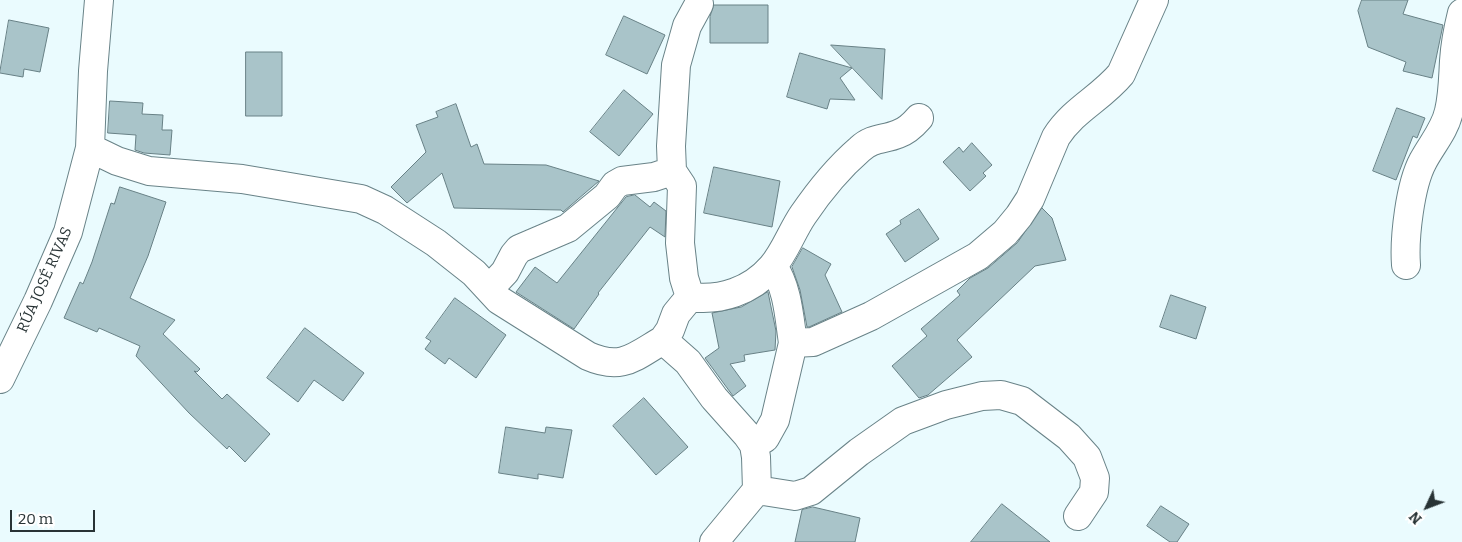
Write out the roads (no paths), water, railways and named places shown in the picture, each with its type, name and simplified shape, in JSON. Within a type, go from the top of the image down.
[{"type":"street","name":"RÚA JOSÉ RIVAS","points":[[0,379],[38,301],[68,232],[90,148],[93,71],[99,0]]},
{"type":"street","points":[[793,343],[813,342],[871,316],[978,256],[1005,233],[1030,199],[1062,127],[1068,119],[1113,84],[1121,74],[1154,0]]},
{"type":"street","points":[[690,297],[684,278],[680,243],[682,186],[672,171],[671,146],[676,65],[687,26],[699,4]]},
{"type":"street","points":[[1406,265],[1404,244],[1415,179],[1422,162],[1443,129],[1449,112],[1457,32],[1462,13]]},
{"type":"street","points":[[690,297],[700,299],[724,297],[741,291],[758,280],[772,266],[826,183],[861,147],[874,139],[897,135],[911,128],[919,118]]},
{"type":"street","points":[[90,148],[117,161],[149,170],[242,178],[361,199],[386,210],[436,243],[474,273],[499,300],[599,361],[615,364],[630,360],[663,340],[670,330],[676,314],[690,297]]},
{"type":"street","points":[[489,289],[505,272],[519,249],[568,228],[607,196],[615,185],[622,181],[654,177],[672,171]]},
{"type":"street","points":[[754,445],[765,438],[775,420],[793,343],[786,294],[780,278],[772,266]]},
{"type":"street","points":[[663,340],[688,362],[714,398],[747,434],[754,445],[757,490],[714,542]]},
{"type":"street","points":[[757,490],[795,496],[811,491],[903,421],[982,396],[1001,395],[1022,401],[1069,436],[1087,458],[1095,478],[1094,492],[1078,516]]}]
